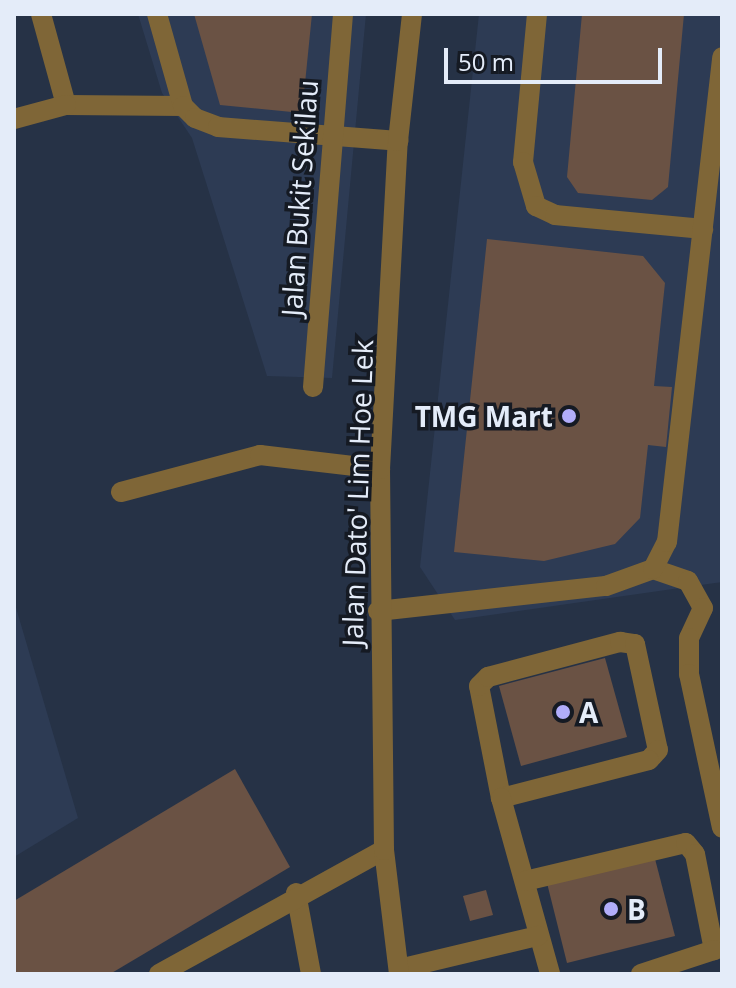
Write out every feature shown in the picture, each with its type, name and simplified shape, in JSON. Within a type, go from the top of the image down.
[{"type":"street","points":[[41,14],[66,105]]},
{"type":"street","points":[[157,14],[183,106]]},
{"type":"street","name":"Jalan Bukit Sekilau","points":[[313,387],[343,14]]},
{"type":"street","name":"Jalan Dato' Lim Hoe Lek","points":[[399,972],[384,850],[378,611],[380,469],[398,141],[412,14]]},
{"type":"street","points":[[537,14],[523,162],[536,206],[555,215],[703,229]]},
{"type":"street","points":[[653,569],[667,542],[703,229],[715,194],[722,57]]},
{"type":"street","points":[[14,119],[66,105],[183,106],[218,127],[398,141]]},
{"type":"street","points":[[121,492],[260,455],[380,469]]},
{"type":"street","points":[[378,611],[606,586],[653,569],[688,581],[712,607],[689,638],[689,674],[722,828]]},
{"type":"street","points":[[501,798],[649,760],[658,750],[635,644],[620,642],[517,669],[479,686],[501,798],[550,974]]},
{"type":"street","points":[[525,881],[674,841],[686,843],[695,854],[714,950],[641,974]]},
{"type":"street","points":[[159,974],[296,893],[384,850]]},
{"type":"street","points":[[296,893],[311,974]]},
{"type":"street","points":[[399,972],[538,936]]},
{"type":"shaded area","points":[[138,14],[366,14],[332,378],[267,376],[192,138],[162,93]]},
{"type":"shaded area","points":[[479,14],[722,14],[722,582],[455,620],[420,567]]},
{"type":"shaded area","points":[[14,601],[78,818],[14,857]]},
{"type":"building","points":[[194,14],[312,14],[302,113],[220,105]]},
{"type":"building","points":[[582,14],[684,14],[668,187],[652,200],[578,193],[567,177]]},
{"type":"building","name":"TMG Mart","points":[[487,239],[643,256],[665,283],[654,386],[672,387],[666,447],[648,445],[640,518],[615,544],[544,561],[454,552]]},
{"type":"building","name":"A","points":[[605,658],[627,737],[521,766],[499,686]]},
{"type":"building","points":[[235,769],[290,867],[110,974],[14,974],[14,901]]},
{"type":"building","name":"B","points":[[654,855],[675,936],[567,963],[547,883]]},
{"type":"building","points":[[486,890],[493,915],[470,921],[463,896]]},
{"type":"place","name":"TMG Mart","points":[[569,416]]},
{"type":"place","name":"A","points":[[563,712]]},
{"type":"place","name":"B","points":[[611,909]]}]
